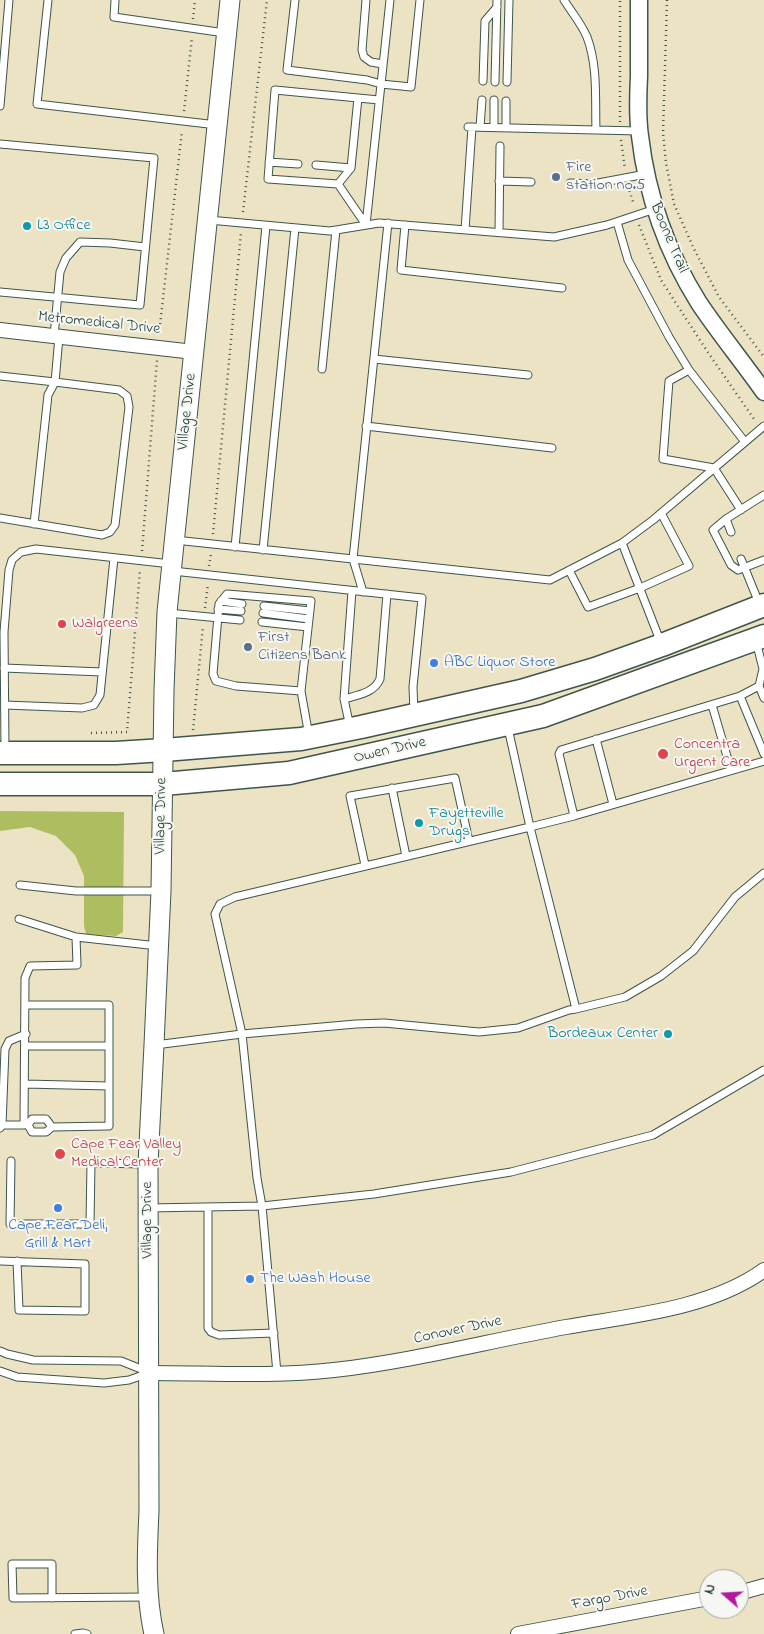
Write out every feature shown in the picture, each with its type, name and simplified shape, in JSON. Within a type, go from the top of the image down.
[{"type":"highway","name":"Owen Drive","points":[[2,753],[116,753],[309,738],[521,690],[595,669],[662,646],[762,606]]},
{"type":"highway","name":"Owen Drive","points":[[0,784],[163,784],[289,773],[543,716],[760,637]]},
{"type":"main road","name":"Village Drive","points":[[154,1634],[146,1556],[149,1512],[148,1164],[161,891],[167,612],[230,0]]},
{"type":"street","name":"Boone Trail","points":[[638,0],[639,131],[646,174],[655,209],[679,267],[699,303],[764,392]]},
{"type":"street","name":"Metromedical Drive","points":[[0,330],[194,352]]},
{"type":"street","name":"Conover Drive","points":[[149,1372],[277,1373],[332,1370],[383,1364],[537,1332],[684,1306],[715,1296],[764,1270]]},
{"type":"street","points":[[749,1590],[764,1586]]},
{"type":"street","name":"Fargo Drive","points":[[518,1634],[699,1600]]},
{"type":"lane","points":[[0,106],[2,50],[9,0]]},
{"type":"lane","points":[[48,0],[37,104],[217,125]]},
{"type":"lane","points":[[116,0],[114,17],[227,33]]},
{"type":"lane","points":[[295,0],[287,70],[412,87],[420,0]]},
{"type":"lane","points":[[366,0],[362,50],[367,60],[383,64]]},
{"type":"lane","points":[[366,225],[390,0]]},
{"type":"lane","points":[[507,82],[510,0]]},
{"type":"lane","points":[[564,0],[580,23],[592,50],[596,130]]},
{"type":"lane","points":[[483,81],[485,21],[497,3]]},
{"type":"lane","points":[[495,82],[497,3]]},
{"type":"lane","points":[[338,184],[268,179],[276,90],[379,100]]},
{"type":"lane","points":[[338,184],[351,168],[358,98]]},
{"type":"lane","points":[[480,127],[482,100]]},
{"type":"lane","points":[[494,100],[494,128]]},
{"type":"lane","points":[[506,101],[506,128]]},
{"type":"lane","points":[[466,230],[470,127],[639,131]]},
{"type":"lane","points":[[0,144],[154,158],[140,305],[0,292]]},
{"type":"lane","points":[[498,232],[500,146]]},
{"type":"lane","points":[[269,162],[298,164]]},
{"type":"lane","points":[[316,165],[351,168]]},
{"type":"lane","points":[[570,184],[593,184],[646,174]]},
{"type":"lane","points":[[499,181],[531,182]]},
{"type":"lane","points":[[338,184],[366,225]]},
{"type":"lane","points":[[208,220],[330,231],[388,223],[554,237],[617,222],[655,209]]},
{"type":"lane","points":[[617,222],[628,260],[669,337],[689,370],[745,442]]},
{"type":"lane","points":[[363,592],[352,559],[388,223]]},
{"type":"lane","points":[[405,225],[401,270],[562,288]]},
{"type":"lane","points":[[234,547],[266,226]]},
{"type":"lane","points":[[263,550],[295,228]]},
{"type":"lane","points":[[322,369],[336,230]]},
{"type":"lane","points":[[34,524],[48,395],[54,382],[60,272],[66,258],[80,242],[110,242],[145,247]]},
{"type":"lane","points":[[374,359],[528,375]]},
{"type":"lane","points":[[689,370],[669,381],[663,459],[714,468],[740,510]]},
{"type":"lane","points":[[0,376],[119,390],[126,396],[129,407],[115,525],[110,532],[102,535],[0,518]]},
{"type":"lane","points":[[366,426],[552,448]]},
{"type":"lane","points":[[174,540],[550,580],[622,543],[661,513],[764,426]]},
{"type":"lane","points":[[764,495],[726,519],[713,530],[731,565],[738,570],[764,560]]},
{"type":"lane","points":[[569,570],[588,607],[640,588],[688,566],[661,513]]},
{"type":"lane","points":[[726,519],[731,532]]},
{"type":"lane","points":[[622,543],[662,646]]},
{"type":"lane","points":[[2,753],[2,726],[5,704],[3,610],[9,570],[12,560],[21,552],[36,549],[141,560],[208,575],[422,598],[412,688],[414,715]]},
{"type":"lane","points":[[5,704],[82,708],[94,705],[100,695],[114,558]]},
{"type":"lane","points":[[742,559],[762,606]]},
{"type":"lane","points":[[350,729],[344,699],[352,590]]},
{"type":"lane","points":[[301,691],[236,686],[216,681],[213,674],[218,613],[221,601],[227,594],[311,602],[301,691],[309,738]]},
{"type":"lane","points":[[344,699],[369,692],[377,686],[380,679],[387,594]]},
{"type":"lane","points":[[167,612],[204,615],[242,608],[221,601]]},
{"type":"lane","points":[[309,619],[264,610],[310,611]]},
{"type":"lane","points":[[218,613],[240,620]]},
{"type":"lane","points":[[262,622],[308,627]]},
{"type":"lane","points":[[760,637],[763,669],[759,686],[764,698]]},
{"type":"lane","points":[[4,668],[102,672]]},
{"type":"lane","points":[[574,816],[559,754],[560,750],[740,696],[759,686]]},
{"type":"lane","points":[[740,696],[764,754]]},
{"type":"lane","points":[[712,705],[731,770]]},
{"type":"lane","points":[[508,724],[530,827],[576,1009]]},
{"type":"lane","points":[[596,739],[613,804]]},
{"type":"lane","points":[[277,1373],[262,1206],[257,1178],[242,1034],[215,914],[220,904],[235,897],[574,816],[764,761]]},
{"type":"lane","points":[[365,866],[350,796],[455,778],[470,841]]},
{"type":"lane","points":[[392,788],[406,856]]},
{"type":"lane","points":[[154,1045],[242,1034],[356,1024],[384,1023],[479,1032],[518,1028],[576,1009],[625,997],[661,976],[693,951],[734,896],[764,873]]},
{"type":"lane","points":[[20,885],[76,890],[161,891]]},
{"type":"lane","points":[[19,919],[76,937],[158,946]]},
{"type":"lane","points":[[26,1005],[109,1005],[109,1126],[52,1127],[46,1132],[32,1132],[26,1125],[25,978],[30,966],[77,965],[76,937]]},
{"type":"lane","points":[[26,1034],[9,1041],[5,1049],[1,1126],[26,1125],[32,1119],[46,1119],[52,1127]]},
{"type":"lane","points":[[26,1046],[109,1046]]},
{"type":"lane","points":[[148,1208],[262,1206],[374,1194],[510,1172],[653,1135],[764,1070]]},
{"type":"lane","points":[[25,1084],[109,1086]]},
{"type":"lane","points":[[11,1161],[10,1224],[90,1224],[91,1163],[148,1164]]},
{"type":"lane","points":[[208,1207],[208,1328],[211,1332],[219,1335],[274,1334]]},
{"type":"lane","points":[[0,1261],[17,1261],[85,1264],[86,1310],[19,1310],[17,1261]]},
{"type":"lane","points":[[0,1351],[33,1360],[121,1361],[149,1372]]},
{"type":"lane","points":[[0,1371],[17,1377],[104,1383],[129,1380],[149,1372]]},
{"type":"lane","points":[[52,1598],[52,1564],[12,1564],[12,1598],[52,1598],[149,1597]]},
{"type":"lane","points":[[75,1634],[83,1632],[87,1634]]},
{"type":"path","points":[[127,732],[158,348],[195,0]]},
{"type":"path","points":[[192,731],[212,544],[241,223],[267,0]]},
{"type":"path","points":[[667,0],[663,133],[666,163],[674,204],[694,249],[719,297],[764,357]]},
{"type":"green space","points":[[0,811],[124,812],[123,932],[116,936],[86,934],[84,926],[84,876],[75,855],[56,836],[30,827],[0,831]]},
{"type":"place","name":"Fire station no.5","points":[[556,177]]},
{"type":"place","name":"L3 Office","points":[[27,226]]},
{"type":"place","name":"Walgreens","points":[[62,624]]},
{"type":"place","name":"First Citizens Bank","points":[[248,647]]},
{"type":"place","name":"ABC Liquor Store","points":[[434,663]]},
{"type":"place","name":"Concentra Urgent Care","points":[[663,754]]},
{"type":"place","name":"Fayetteville Drugs","points":[[419,823]]},
{"type":"place","name":"Bordeaux Center","points":[[668,1034]]},
{"type":"place","name":"Cape Fear Valley Medical Center","points":[[60,1154]]},
{"type":"place","name":"Cape Fear Deli, Grill & Mart","points":[[58,1208]]},
{"type":"place","name":"The Wash House","points":[[250,1279]]}]
